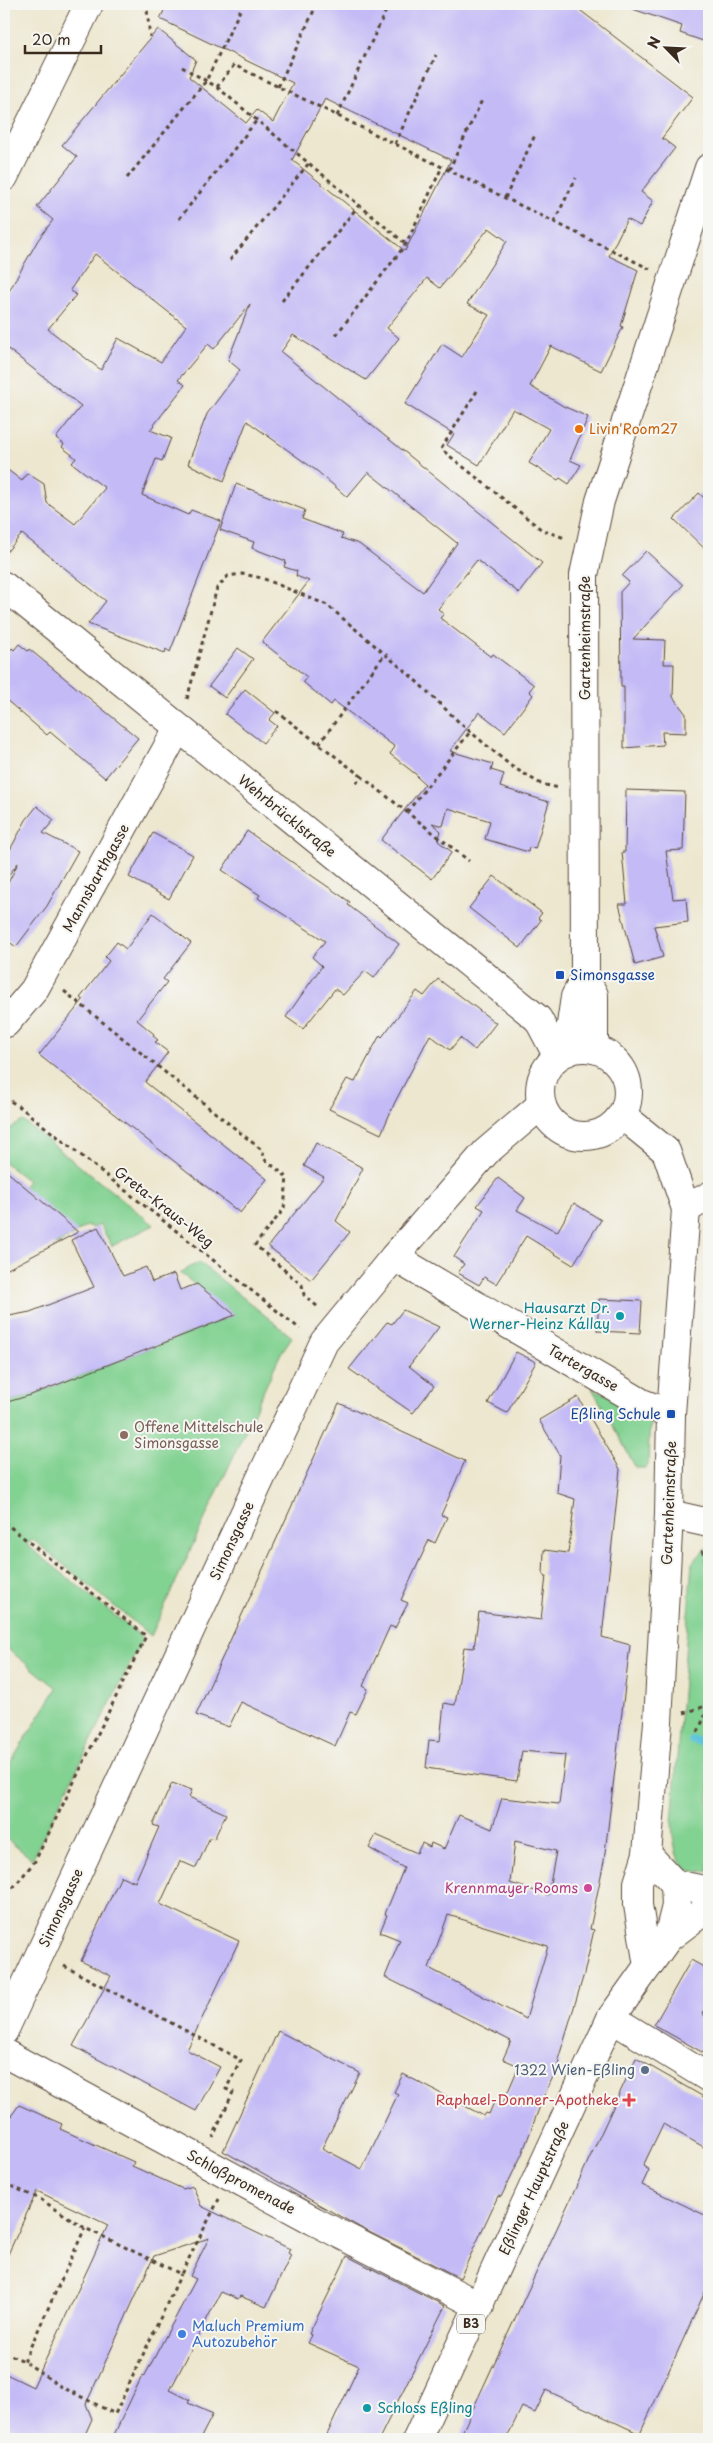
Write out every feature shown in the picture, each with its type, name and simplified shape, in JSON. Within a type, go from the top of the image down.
[{"type":"street","points":[[4,177],[89,4]]},
{"type":"street","name":"Gartenheimstraße","points":[[541,1106],[540,1080],[562,1053],[575,997],[585,978],[584,575],[600,501],[709,168]]},
{"type":"street","name":"Wehrbrücklstraße","points":[[4,586],[538,1019],[562,1053]]},
{"type":"street","name":"Mannsbarthgasse","points":[[6,1023],[34,990],[178,728]]},
{"type":"street","name":"Gartenheimstraße","points":[[585,978],[594,994],[594,1049]]},
{"type":"street","points":[[541,1106],[548,1119],[568,1134],[594,1136],[610,1128],[623,1116],[629,1089],[621,1065],[606,1052],[584,1046],[562,1053]]},
{"type":"street","name":"Simonsgasse","points":[[4,2031],[324,1342],[394,1257],[486,1152],[541,1106]]},
{"type":"street","name":"Gartenheimstraße","points":[[623,1116],[666,1151],[686,1209],[672,1414],[669,1514],[658,1722],[647,1854],[638,1883],[638,1905],[648,1966]]},
{"type":"street","points":[[686,1209],[709,1196]]},
{"type":"street","name":"Tartergasse","points":[[394,1257],[642,1403],[672,1414]]},
{"type":"street","points":[[669,1514],[709,1523]]},
{"type":"street","points":[[647,1854],[675,1884],[709,1891]]},
{"type":"street","points":[[668,1938],[676,1906],[675,1884]]},
{"type":"street","name":"Eßlinger Hauptstraße","points":[[417,2439],[612,2018],[668,1938],[709,1907]]},
{"type":"street","points":[[612,2018],[709,2078]]},
{"type":"street","name":"Schloßpromenade","points":[[4,2053],[314,2221],[480,2306]]},
{"type":"path","points":[[143,4],[147,9],[150,37]]},
{"type":"path","points":[[127,178],[206,81],[243,4]]},
{"type":"path","points":[[278,87],[317,4]]},
{"type":"path","points":[[337,116],[389,4]]},
{"type":"path","points":[[395,144],[436,55]]},
{"type":"path","points":[[217,87],[234,65],[673,280]]},
{"type":"path","points":[[182,67],[217,87],[406,244]]},
{"type":"path","points":[[449,170],[483,98]]},
{"type":"path","points":[[179,219],[257,120]]},
{"type":"path","points":[[505,198],[536,133]]},
{"type":"path","points":[[230,260],[309,163]]},
{"type":"path","points":[[336,335],[406,244],[442,167]]},
{"type":"path","points":[[554,222],[576,178]]},
{"type":"path","points":[[282,301],[359,205]]},
{"type":"path","points":[[478,391],[441,449],[542,530],[590,547]]},
{"type":"path","points":[[178,728],[217,588],[228,576],[242,574],[262,578],[327,605],[412,677],[470,732],[512,766],[541,784],[586,794]]},
{"type":"path","points":[[319,744],[384,655]]},
{"type":"path","points":[[276,711],[468,861]]},
{"type":"path","points":[[407,812],[470,732]]},
{"type":"path","points":[[356,784],[361,776]]},
{"type":"path","points":[[43,974],[263,1151],[264,1159],[287,1178],[284,1209],[255,1245],[302,1285],[304,1295],[322,1311]]},
{"type":"path","name":"Greta-Kraus-Weg","points":[[4,1097],[28,1113],[306,1334]]},
{"type":"path","points":[[704,1449],[709,1449]]},
{"type":"path","points":[[4,1522],[146,1636],[36,1861],[4,1899]]},
{"type":"path","points":[[702,1550],[709,1572]]},
{"type":"path","points":[[678,1715],[709,1705]]},
{"type":"path","points":[[698,1732],[709,1705]]},
{"type":"path","points":[[57,1963],[241,2060],[226,2089],[233,2092],[211,2140]]},
{"type":"path","points":[[4,2182],[40,2199],[85,2228],[181,2274]]},
{"type":"path","points":[[4,2352],[24,2361],[60,2386],[115,2414],[181,2274],[222,2193]]},
{"type":"path","points":[[24,2361],[85,2228]]},
{"type":"green space","points":[[23,1121],[154,1225],[112,1246],[100,1225],[92,1228],[88,1225],[57,1245],[48,1238],[23,1187],[28,1181],[4,1162],[4,1132]]},
{"type":"green space","points":[[199,1262],[292,1337],[281,1353],[151,1636],[32,1539],[27,1545],[143,1638],[32,1859],[4,1837],[4,1773],[57,1688],[4,1646],[4,1403],[31,1395],[235,1315],[180,1273]]},
{"type":"green space","points":[[592,1388],[650,1414],[648,1464],[645,1468],[636,1468]]},
{"type":"green space","points":[[709,1545],[709,1870],[698,1872],[689,1870],[679,1859],[674,1842],[672,1823],[692,1563]]},
{"type":"building","points":[[167,4],[572,4],[693,97],[662,138],[675,148],[641,192],[653,201],[640,226],[627,219],[609,256],[638,270],[621,326],[623,327],[601,371],[551,346],[530,386],[563,406],[588,417],[570,460],[581,465],[569,484],[560,478],[558,480],[529,463],[549,429],[513,409],[479,465],[447,445],[454,434],[405,404],[442,344],[462,357],[489,315],[467,304],[507,241],[489,228],[440,288],[427,278],[387,328],[399,338],[366,380],[293,335],[281,352],[542,563],[519,593],[477,560],[438,609],[444,614],[440,618],[491,657],[493,654],[534,685],[529,691],[533,695],[505,732],[479,712],[450,751],[493,764],[491,770],[504,774],[500,787],[549,802],[535,849],[529,847],[528,852],[485,839],[490,821],[448,808],[443,826],[432,823],[441,831],[438,841],[452,852],[432,879],[381,840],[425,784],[418,776],[390,754],[395,747],[334,701],[331,705],[303,682],[307,677],[262,642],[309,581],[296,576],[297,571],[284,567],[286,561],[252,548],[254,542],[220,530],[236,484],[305,510],[302,519],[343,534],[341,538],[359,544],[423,592],[457,543],[368,472],[347,497],[317,471],[247,421],[224,481],[188,464],[207,414],[240,370],[228,360],[250,304],[214,349],[208,344],[178,380],[185,385],[150,430],[171,438],[162,461],[156,459],[142,495],[188,515],[191,510],[221,521],[170,652],[166,649],[165,653],[88,624],[106,601],[22,534],[4,555],[4,467],[22,481],[27,473],[44,484],[47,503],[75,524],[105,488],[72,463],[76,458],[62,447],[64,444],[56,438],[81,406],[4,346],[4,300],[38,240],[53,220],[37,207],[77,157],[62,145],[158,29],[196,60],[189,77],[246,123],[257,110],[273,122],[293,83],[160,19]],"holes":[[[325,99],[451,160],[405,251],[292,160]],[[95,254],[186,326],[161,362],[118,338],[101,370],[48,329],[76,295],[70,290]]]},
{"type":"building","points":[[628,4],[709,4],[709,43],[680,33],[682,26],[627,7]]},
{"type":"building","points":[[699,493],[709,503],[709,553],[674,519]]},
{"type":"building","points":[[646,551],[683,585],[633,639],[665,640],[664,664],[674,664],[673,697],[686,714],[686,733],[662,732],[663,745],[624,748],[624,687],[621,687],[620,592],[629,582],[622,576]]},
{"type":"building","points":[[19,644],[28,651],[29,649],[138,738],[105,778],[50,732],[47,735],[4,698],[4,659],[12,648],[14,650]]},
{"type":"building","points":[[238,648],[253,659],[225,698],[209,686]]},
{"type":"building","points":[[245,689],[275,713],[269,720],[277,726],[263,743],[225,714]]},
{"type":"building","points":[[626,790],[685,792],[683,850],[666,851],[673,899],[686,898],[688,922],[654,926],[663,957],[635,965],[619,904],[627,904],[622,852],[625,852]]},
{"type":"building","points":[[37,806],[54,820],[43,833],[78,851],[47,906],[16,947],[4,938],[4,891],[18,863],[7,877],[4,875],[4,861],[26,820]]},
{"type":"building","points":[[247,831],[350,902],[348,905],[399,944],[374,978],[365,971],[343,995],[335,989],[303,1029],[286,1017],[322,966],[312,957],[325,941],[258,898],[260,895],[222,870]]},
{"type":"building","points":[[153,833],[193,855],[169,899],[129,877]]},
{"type":"building","points":[[494,876],[542,913],[538,918],[541,920],[520,948],[469,908]]},
{"type":"building","points":[[153,913],[191,943],[163,979],[167,982],[137,1020],[154,1034],[153,1036],[158,1040],[155,1042],[168,1052],[145,1082],[267,1179],[240,1213],[39,1055],[83,1000],[80,998],[109,961],[105,957],[117,942],[126,949]]},
{"type":"building","points":[[438,979],[496,1023],[475,1050],[460,1038],[450,1050],[430,1035],[395,1102],[381,1134],[329,1109],[347,1079],[355,1082],[380,1035],[382,1037],[417,991],[424,996]]},
{"type":"building","points":[[316,1143],[363,1168],[336,1221],[350,1232],[311,1280],[268,1246],[324,1177],[304,1166]]},
{"type":"building","points":[[4,1169],[78,1232],[4,1271]]},
{"type":"building","points":[[498,1178],[525,1198],[517,1210],[557,1232],[574,1203],[601,1220],[573,1265],[526,1236],[496,1284],[484,1277],[479,1285],[458,1273],[464,1264],[454,1257],[484,1210],[477,1206]]},
{"type":"building","points":[[98,1227],[123,1276],[146,1267],[152,1282],[174,1274],[180,1290],[197,1284],[235,1315],[31,1395],[4,1403],[4,1317],[30,1312],[94,1287],[71,1240]]},
{"type":"building","name":"Hausarzt Dr. Werner-Heinz Kállay","points":[[599,1299],[642,1301],[640,1333],[597,1331]]},
{"type":"building","points":[[403,1310],[439,1327],[409,1366],[434,1386],[413,1413],[349,1369],[387,1322],[392,1324]]},
{"type":"building","points":[[516,1352],[536,1362],[507,1413],[488,1403]]},
{"type":"building","points":[[578,1397],[620,1469],[602,1637],[630,1645],[604,1861],[590,1929],[594,1930],[584,1974],[558,2060],[560,2062],[543,2098],[522,2154],[501,2197],[498,2196],[460,2278],[361,2228],[223,2151],[278,2031],[360,2073],[322,2148],[362,2169],[398,2094],[394,2092],[403,2074],[484,2116],[486,2113],[489,2114],[495,2100],[503,2103],[519,2066],[503,2059],[511,2041],[385,1977],[400,1940],[380,1932],[387,1915],[385,1914],[404,1868],[369,1848],[376,1835],[417,1853],[422,1843],[430,1847],[431,1843],[444,1849],[459,1815],[492,1829],[502,1798],[559,1804],[565,1755],[522,1751],[517,1781],[426,1768],[429,1740],[440,1741],[444,1703],[455,1705],[464,1647],[474,1648],[479,1612],[541,1620],[546,1576],[543,1575],[544,1550],[568,1553],[575,1499],[557,1493],[560,1455],[539,1420]],"holes":[[[515,1841],[556,1851],[548,1895],[510,1883]],[[448,1915],[548,1946],[526,2019],[429,1968]]]},
{"type":"building","points":[[339,1403],[465,1461],[441,1515],[447,1517],[435,1543],[429,1540],[401,1600],[408,1603],[395,1628],[390,1626],[363,1686],[368,1689],[356,1714],[350,1712],[335,1746],[241,1702],[229,1727],[196,1715]]},
{"type":"building","points":[[172,1783],[192,1790],[189,1797],[226,1814],[214,1839],[210,1837],[196,1868],[180,1861],[160,1904],[239,1941],[187,2050],[220,2067],[196,2111],[73,2046],[111,1976],[81,1961],[121,1876],[135,1882],[159,1827],[153,1825]]},
{"type":"building","points":[[691,1960],[709,1970],[709,2001],[702,2014],[709,2018],[709,2056],[654,2025]]},
{"type":"building","points":[[636,2058],[709,2100],[709,2150],[663,2124],[643,2166],[649,2170],[642,2185],[709,2217],[709,2283],[640,2434],[546,2390],[535,2413],[522,2407],[506,2439],[459,2439]]},
{"type":"building","points":[[19,2105],[62,2124],[60,2129],[134,2162],[132,2166],[183,2189],[193,2186],[201,2206],[290,2249],[288,2253],[291,2255],[266,2307],[240,2296],[238,2299],[221,2292],[170,2390],[190,2400],[188,2403],[213,2414],[200,2439],[112,2439],[142,2376],[144,2377],[196,2279],[190,2276],[209,2238],[154,2256],[86,2404],[92,2419],[83,2439],[4,2439],[4,2373],[33,2387],[108,2225],[37,2191],[4,2263],[4,2126]]},
{"type":"building","points":[[347,2256],[445,2306],[379,2439],[325,2439],[359,2366],[308,2343],[312,2335],[309,2334]]},
{"type":"waterway","points":[[692,1740],[709,1743]]},
{"type":"place","name":"Livin'Room27","points":[[579,429]]},
{"type":"place","name":"Simonsgasse","points":[[560,975]]},
{"type":"place","name":"Hausarzt Dr. Werner-Heinz Kállay","points":[[620,1316]]},
{"type":"place","name":"Eßling Schule","points":[[671,1414]]},
{"type":"place","name":"Offene Mittelschule Simonsgasse","points":[[124,1435]]},
{"type":"place","name":"Krennmayer Rooms","points":[[588,1888]]},
{"type":"place","name":"1322 Wien-Eßling","points":[[645,2070]]},
{"type":"place","name":"Raphael-Donner-Apotheke","points":[[629,2100]]},
{"type":"place","name":"Maluch Premium Autozubehör","points":[[182,2334]]},
{"type":"place","name":"Schloss Eßling","points":[[367,2408]]}]
